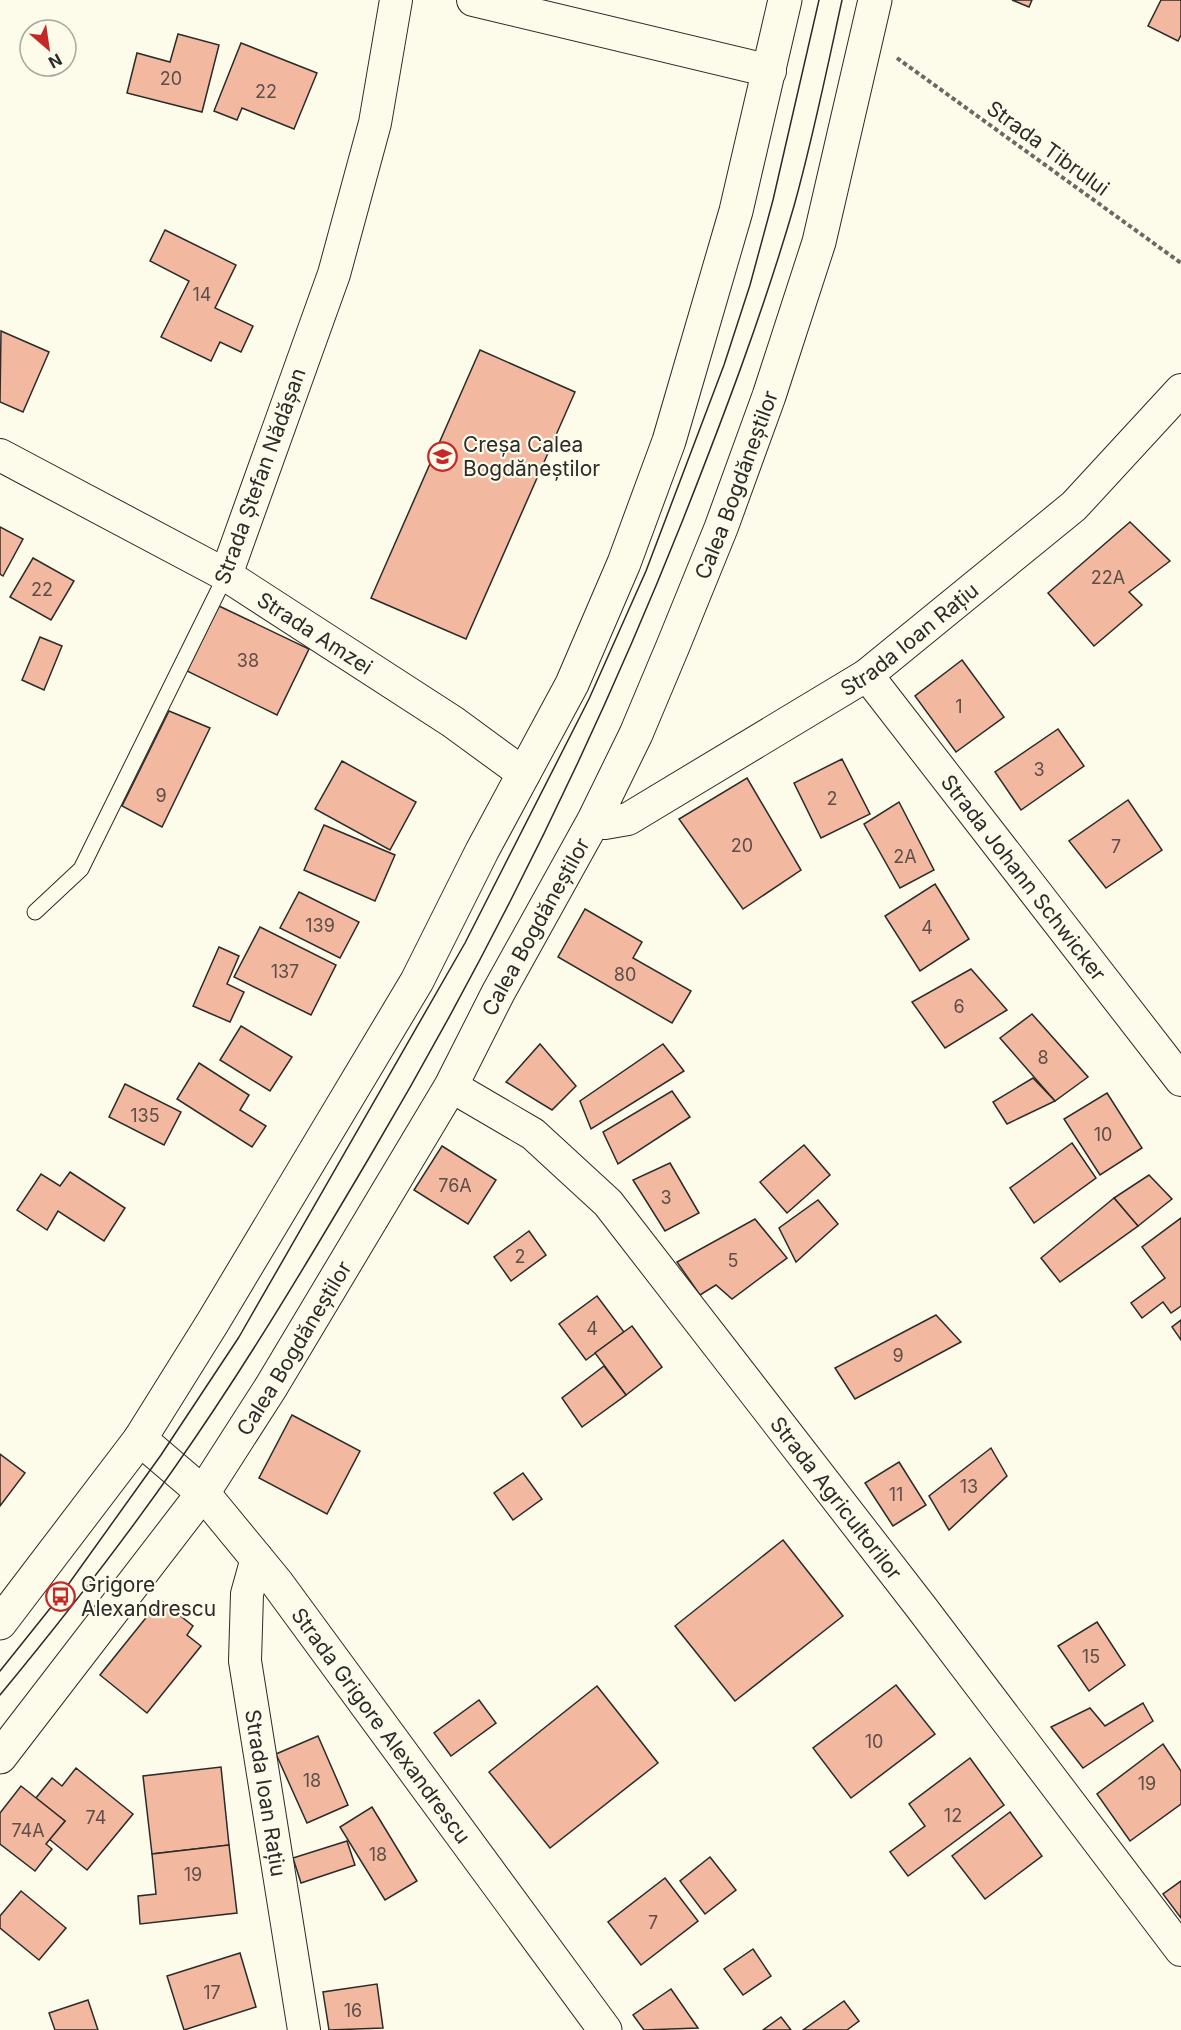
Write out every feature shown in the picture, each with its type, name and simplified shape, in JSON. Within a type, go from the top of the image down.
[{"type":"main road","points":[[0,1623],[140,1439],[213,1322],[417,981],[572,684],[624,563],[669,441],[736,211],[785,0]]},
{"type":"main road","name":"Calea Bogdăneștilor","points":[[0,1757],[203,1493],[272,1387],[451,1086],[503,984],[594,819],[636,734],[673,646],[721,528],[769,396],[819,242],[875,0]]},
{"type":"main road","name":"Strada Grigore Alexandrescu","points":[[140,1439],[203,1493],[256,1558],[516,1906],[605,2030]]},
{"type":"street","name":"Strada Ștefan Nădășan","points":[[226,575],[334,274],[375,123],[396,0]]},
{"type":"street","points":[[473,0],[770,71]]},
{"type":"street","name":"Strada Ioan Rațiu","points":[[594,819],[611,823],[633,816],[867,675],[1074,506],[1181,390]]},
{"type":"street","name":"Strada Amzei","points":[[0,455],[226,575],[453,722],[524,774]]},
{"type":"street","name":"Strada Johann Schwicker","points":[[867,675],[1181,1080]]},
{"type":"street","name":"Strada Agricultorilor","points":[[451,1086],[532,1134],[609,1203],[921,1607],[1181,1950]]},
{"type":"street","name":"Strada Ioan Rațiu","points":[[256,1558],[248,1594],[245,1661],[304,2030]]},
{"type":"lane","name":"Strada Ștefan Nădășan","points":[[35,912],[81,869],[226,575]]},
{"type":"path","name":"Strada Tibrului","points":[[897,58],[1181,263]]},
{"type":"building","points":[[1012,0],[1032,0],[1029,7]]},
{"type":"building","points":[[1161,0],[1181,0],[1181,35],[1178,41],[1148,26]]},
{"type":"building","points":[[178,34],[219,45],[202,112],[127,93],[137,53],[170,62]]},
{"type":"building","points":[[241,43],[317,73],[294,129],[242,108],[237,120],[214,111]]},
{"type":"building","points":[[165,230],[236,265],[215,308],[253,326],[241,352],[220,342],[211,361],[161,337],[189,281],[150,261]]},
{"type":"building","points":[[1,331],[49,352],[23,412],[0,402]]},
{"type":"building","points":[[480,350],[575,392],[466,639],[371,598]]},
{"type":"building","points":[[1130,522],[1170,561],[1129,592],[1142,605],[1094,646],[1048,593]]},
{"type":"building","points":[[0,527],[23,539],[3,576],[0,574]]},
{"type":"building","points":[[33,558],[74,581],[51,620],[10,597]]},
{"type":"building","points":[[219,606],[309,649],[277,715],[187,671]]},
{"type":"building","points":[[40,637],[62,646],[44,690],[22,680]]},
{"type":"building","points":[[962,660],[1004,717],[956,752],[915,696]]},
{"type":"building","points":[[169,711],[210,728],[162,827],[122,806]]},
{"type":"building","points":[[1058,729],[1084,766],[1021,810],[995,772]]},
{"type":"building","points":[[842,759],[870,814],[821,838],[794,783]]},
{"type":"building","points":[[342,761],[416,802],[390,850],[315,809]]},
{"type":"building","points":[[747,778],[801,870],[743,909],[679,819]]},
{"type":"building","points":[[1128,800],[1162,850],[1106,888],[1069,841]]},
{"type":"building","points":[[899,802],[934,870],[900,888],[864,824]]},
{"type":"building","points":[[324,825],[395,855],[375,901],[304,870]]},
{"type":"building","points":[[935,884],[969,939],[920,971],[885,916]]},
{"type":"building","points":[[299,892],[359,922],[340,958],[280,928]]},
{"type":"building","points":[[585,909],[642,942],[633,958],[691,991],[672,1023],[558,957]]},
{"type":"building","points":[[260,927],[336,965],[311,1015],[234,977]]},
{"type":"building","points":[[219,947],[239,956],[227,984],[244,992],[230,1022],[193,1006]]},
{"type":"building","points":[[971,969],[1007,1010],[945,1048],[912,1002]]},
{"type":"building","points":[[1032,1014],[1088,1077],[1055,1101],[1000,1038]]},
{"type":"building","points":[[241,1026],[292,1057],[270,1091],[220,1060]]},
{"type":"building","points":[[540,1044],[576,1086],[552,1110],[506,1082]]},
{"type":"building","points":[[663,1044],[684,1071],[591,1129],[580,1101]]},
{"type":"building","points":[[199,1063],[249,1095],[240,1110],[266,1126],[252,1147],[177,1099]]},
{"type":"building","points":[[1033,1078],[1055,1101],[1007,1124],[993,1102]]},
{"type":"building","points":[[125,1084],[181,1112],[164,1145],[109,1117]]},
{"type":"building","points":[[672,1091],[690,1117],[618,1164],[603,1132]]},
{"type":"building","points":[[1107,1093],[1142,1148],[1100,1175],[1064,1119]]},
{"type":"building","points":[[1072,1143],[1096,1178],[1034,1223],[1010,1188]]},
{"type":"building","points":[[804,1145],[830,1175],[787,1213],[760,1182]]},
{"type":"building","points":[[442,1146],[496,1180],[468,1224],[414,1190]]},
{"type":"building","points":[[670,1163],[699,1213],[665,1231],[633,1180]]},
{"type":"building","points":[[70,1172],[125,1208],[104,1241],[58,1211],[47,1230],[17,1210],[41,1174],[60,1186]]},
{"type":"building","points":[[1149,1175],[1172,1199],[1138,1226],[1114,1198]]},
{"type":"building","points":[[1114,1198],[1138,1226],[1060,1282],[1041,1258]]},
{"type":"building","points":[[818,1200],[838,1224],[796,1262],[779,1228]]},
{"type":"building","points":[[1181,1218],[1181,1306],[1171,1313],[1163,1302],[1142,1318],[1131,1303],[1165,1278],[1142,1247]]},
{"type":"building","points":[[755,1219],[787,1258],[732,1299],[716,1285],[700,1295],[677,1262]]},
{"type":"building","points":[[529,1231],[546,1255],[511,1281],[494,1257]]},
{"type":"building","points":[[597,1296],[624,1332],[586,1360],[559,1324]]},
{"type":"building","points":[[936,1315],[961,1342],[855,1399],[835,1368]]},
{"type":"building","points":[[1181,1320],[1181,1340],[1172,1327]]},
{"type":"building","points":[[632,1326],[662,1367],[626,1395],[595,1353]]},
{"type":"building","points":[[604,1366],[626,1395],[582,1427],[562,1398]]},
{"type":"building","points":[[292,1415],[360,1451],[327,1514],[259,1478]]},
{"type":"building","points":[[991,1448],[1007,1476],[949,1530],[929,1496]]},
{"type":"building","points":[[0,1454],[25,1473],[0,1506]]},
{"type":"building","points":[[899,1462],[926,1505],[893,1526],[865,1483]]},
{"type":"building","points":[[523,1473],[542,1499],[513,1520],[494,1493]]},
{"type":"building","points":[[783,1540],[843,1616],[735,1701],[675,1626]]},
{"type":"building","points":[[163,1602],[193,1626],[187,1635],[201,1646],[147,1713],[100,1675],[153,1609],[156,1611]]},
{"type":"building","points":[[1097,1622],[1125,1665],[1089,1691],[1058,1646]]},
{"type":"building","points":[[896,1685],[935,1734],[851,1798],[813,1748]]},
{"type":"building","points":[[597,1686],[658,1763],[550,1848],[489,1772]]},
{"type":"building","points":[[479,1700],[496,1723],[451,1756],[434,1733]]},
{"type":"building","points":[[1143,1703],[1153,1721],[1083,1768],[1051,1727],[1090,1708],[1105,1726]]},
{"type":"building","points":[[318,1736],[348,1805],[307,1823],[276,1754]]},
{"type":"building","points":[[1163,1744],[1181,1771],[1181,1804],[1130,1841],[1097,1794]]},
{"type":"building","points":[[970,1758],[1004,1805],[908,1876],[890,1852],[925,1826],[909,1804]]},
{"type":"building","points":[[221,1767],[229,1845],[152,1854],[143,1776]]},
{"type":"building","points":[[76,1768],[133,1814],[87,1870],[49,1839],[65,1821],[36,1798],[52,1778],[62,1786]]},
{"type":"building","points":[[21,1786],[65,1821],[46,1844],[52,1849],[35,1871],[0,1844],[0,1813]]},
{"type":"building","points":[[372,1807],[417,1881],[385,1900],[340,1827]]},
{"type":"building","points":[[1010,1812],[1042,1856],[985,1899],[952,1856]]},
{"type":"building","points":[[347,1841],[355,1865],[301,1883],[293,1858]]},
{"type":"building","points":[[229,1845],[237,1913],[140,1924],[138,1896],[156,1894],[152,1854]]},
{"type":"building","points":[[710,1857],[736,1890],[705,1914],[680,1881]]},
{"type":"building","points":[[665,1878],[698,1921],[641,1965],[608,1922]]},
{"type":"building","points":[[1181,1881],[1181,1918],[1163,1894]]},
{"type":"building","points":[[21,1891],[66,1928],[39,1960],[0,1928],[0,1916]]},
{"type":"building","points":[[753,1949],[771,1976],[743,1995],[724,1969]]},
{"type":"building","points":[[240,1953],[256,2007],[184,2030],[167,1976]]},
{"type":"building","points":[[377,1984],[383,2028],[329,2030],[323,1992]]},
{"type":"building","points":[[671,1989],[698,2028],[644,2030],[633,2015]]},
{"type":"building","points":[[88,2000],[98,2030],[55,2030],[49,2013]]},
{"type":"building","points":[[844,2001],[859,2021],[847,2030],[803,2030]]},
{"type":"building","points":[[781,2017],[791,2030],[763,2030]]},
{"type":"tram line","points":[[0,1671],[60,1596],[161,1455],[239,1337],[465,943],[589,699],[646,571],[724,365],[750,285],[773,200],[819,0]]},
{"type":"tram line","points":[[0,1695],[133,1526],[251,1353],[414,1081],[538,846],[648,605],[742,365],[794,206],[814,129],[842,0]]},
{"type":"place","name":"Creșa Calea Bogdăneștilor","points":[[442,456]]},
{"type":"place","name":"Grigore Alexandrescu","points":[[60,1596]]}]
